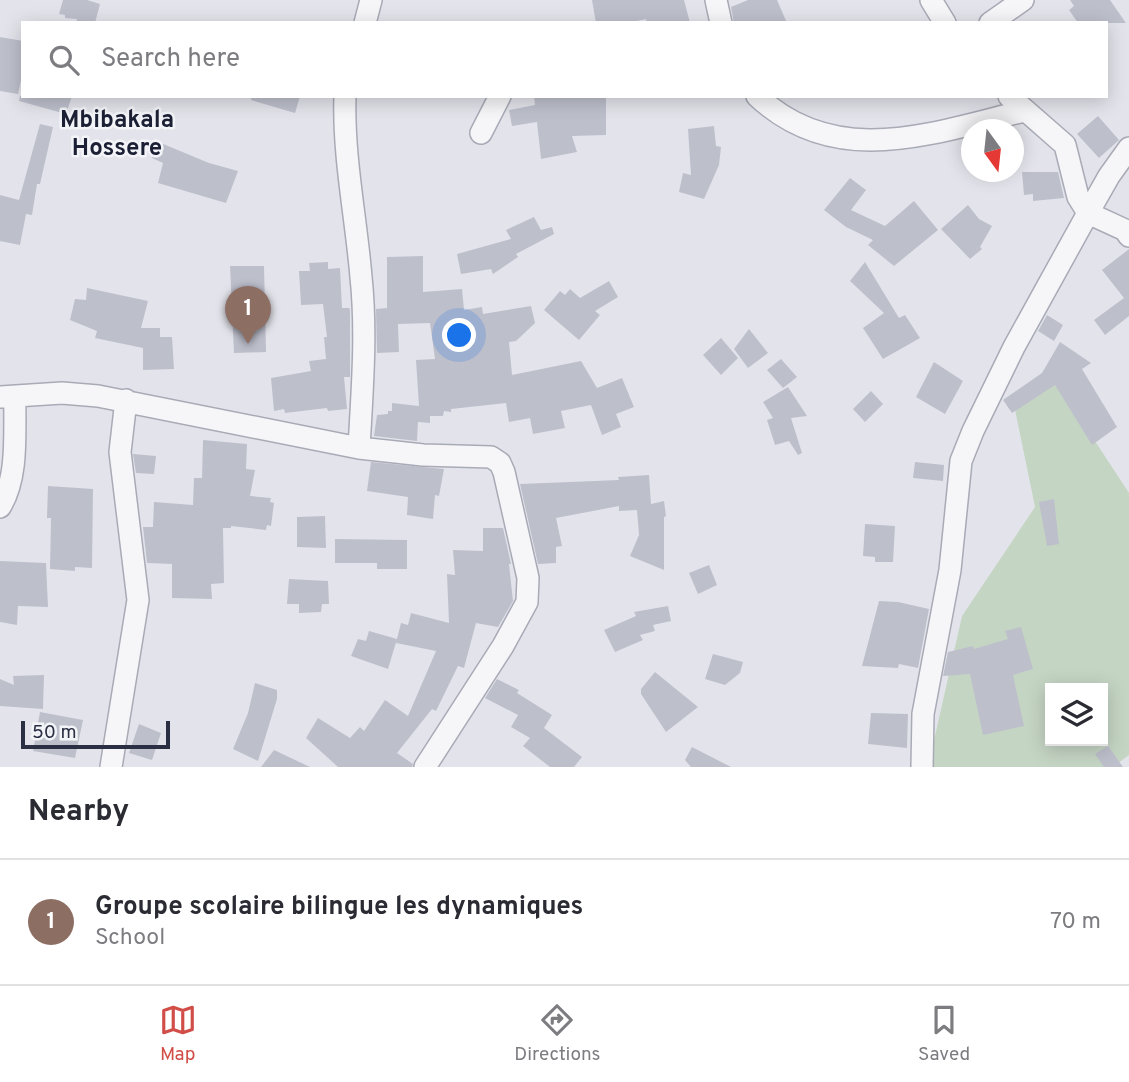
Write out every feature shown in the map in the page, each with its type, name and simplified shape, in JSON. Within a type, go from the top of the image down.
[{"type":"street","points":[[366,21],[371,0]]},
{"type":"street","points":[[716,0],[721,21]]},
{"type":"street","points":[[931,0],[944,21]]},
{"type":"street","points":[[993,21],[1023,0]]},
{"type":"street","points":[[345,98],[351,191],[362,279],[363,359],[359,448]]},
{"type":"street","points":[[481,133],[499,98]]},
{"type":"street","points":[[759,98],[776,113],[801,127],[828,137],[863,140],[909,138],[1017,104],[1065,145],[1078,197],[1088,212],[1125,230],[1129,236]]},
{"type":"street","points":[[922,767],[923,714],[950,570],[961,461],[1014,347],[1088,212],[1129,148]]},
{"type":"street","points":[[0,507],[12,469],[8,398],[62,393],[126,400],[359,448],[424,456],[491,457],[500,463],[504,472],[519,531],[528,578],[527,602],[503,646],[425,767]]},
{"type":"street","points":[[111,767],[138,600],[120,452],[126,400]]},
{"type":"green space","points":[[1057,383],[1129,493],[1129,755],[1113,767],[928,767],[962,616],[1035,507],[1012,395]]},
{"type":"building","points":[[63,0],[87,0],[100,4],[96,21],[76,21],[59,14]]},
{"type":"building","points":[[592,0],[684,0],[689,21],[646,19],[596,21]]},
{"type":"building","points":[[748,0],[777,0],[786,21],[734,21],[731,7]]},
{"type":"building","points":[[1070,0],[1110,0],[1126,23],[1077,21],[1069,10],[1074,6]]},
{"type":"building","points":[[0,37],[21,41],[21,80],[18,94],[0,91]]},
{"type":"building","points":[[20,96],[71,98],[66,114],[19,101]]},
{"type":"building","points":[[252,98],[299,98],[295,113]]},
{"type":"building","points":[[534,98],[606,98],[606,135],[572,136],[577,152],[541,159],[537,122],[512,126],[509,110],[535,105]]},
{"type":"building","points":[[1098,116],[1119,140],[1099,158],[1077,134]]},
{"type":"building","points":[[40,124],[53,127],[40,184],[37,184],[32,215],[26,214],[20,245],[0,241],[0,195],[19,200]]},
{"type":"building","points":[[714,126],[716,146],[721,147],[719,165],[704,199],[679,192],[683,173],[691,175],[688,129]]},
{"type":"building","points":[[156,141],[209,163],[238,171],[226,203],[158,183],[163,163],[152,158]]},
{"type":"building","points":[[1024,172],[1058,172],[1064,198],[1033,201],[1033,194],[1024,195]]},
{"type":"building","points":[[850,178],[866,190],[851,210],[885,226],[914,201],[938,230],[894,266],[868,245],[873,240],[846,227],[824,210]]},
{"type":"building","points":[[968,205],[979,219],[992,226],[980,247],[982,249],[970,259],[941,229]]},
{"type":"building","points":[[534,217],[541,230],[552,227],[554,234],[516,254],[518,257],[493,274],[491,269],[461,274],[457,254],[511,239],[506,230]]},
{"type":"building","points":[[1129,249],[1129,316],[1105,335],[1094,320],[1124,298],[1102,270]]},
{"type":"building","points":[[423,256],[423,292],[462,289],[464,310],[482,307],[483,314],[531,306],[535,323],[516,341],[509,342],[512,375],[581,361],[597,388],[622,378],[634,407],[616,414],[621,427],[602,435],[591,405],[561,411],[565,428],[533,434],[530,418],[509,422],[506,403],[451,409],[451,412],[444,411],[443,416],[430,416],[430,423],[418,422],[417,441],[374,436],[377,415],[392,411],[392,403],[419,406],[416,360],[435,359],[430,323],[398,324],[399,352],[377,353],[376,309],[387,308],[387,257]]},
{"type":"building","points":[[328,262],[328,269],[340,268],[342,308],[350,310],[350,377],[344,377],[347,409],[328,411],[327,408],[285,413],[284,409],[274,411],[271,378],[311,371],[309,361],[326,359],[324,337],[327,337],[323,304],[301,305],[299,271],[310,271],[309,263]]},
{"type":"building","points":[[865,262],[899,318],[905,315],[920,338],[883,359],[863,328],[884,313],[850,281]]},
{"type":"building","points":[[230,266],[264,266],[266,352],[234,353]]},
{"type":"building","points":[[609,281],[618,297],[595,311],[600,315],[579,340],[544,310],[560,291],[565,295],[570,289],[580,298]]},
{"type":"building","points":[[87,288],[148,301],[141,328],[160,328],[160,337],[172,337],[174,369],[143,370],[143,348],[95,338],[97,331],[70,320],[75,299],[86,300]]},
{"type":"building","points":[[1047,315],[1063,325],[1054,341],[1038,331]]},
{"type":"building","points":[[749,329],[768,353],[748,368],[734,349]]},
{"type":"building","points":[[721,338],[738,358],[721,375],[703,355]]},
{"type":"building","points":[[1060,342],[1091,363],[1082,369],[1117,427],[1092,445],[1055,385],[1012,413],[1003,400],[1042,373]]},
{"type":"building","points":[[781,359],[797,377],[783,388],[767,370]]},
{"type":"building","points":[[934,362],[963,381],[945,414],[916,397]]},
{"type":"building","points":[[788,387],[807,416],[791,418],[802,453],[798,455],[789,441],[775,445],[767,420],[773,418],[763,402]]},
{"type":"building","points":[[871,391],[883,404],[865,422],[853,409]]},
{"type":"building","points":[[203,440],[247,444],[246,469],[255,470],[250,496],[271,498],[270,502],[274,503],[271,526],[267,525],[266,530],[231,526],[223,528],[224,583],[211,584],[212,599],[172,598],[172,564],[147,563],[143,527],[153,527],[154,502],[193,505],[194,478],[202,478]]},
{"type":"building","points":[[133,454],[156,456],[154,474],[136,473]]},
{"type":"building","points":[[371,462],[444,469],[439,496],[435,495],[433,519],[407,515],[408,497],[367,491]]},
{"type":"building","points":[[915,462],[944,465],[943,481],[913,478]]},
{"type":"building","points":[[649,475],[651,504],[664,501],[664,570],[630,556],[639,535],[637,510],[619,511],[619,506],[556,518],[562,546],[556,547],[556,563],[538,564],[520,484],[619,480],[618,477]]},
{"type":"building","points":[[48,486],[93,489],[92,568],[75,567],[75,571],[50,569],[51,518],[47,518]]},
{"type":"building","points":[[1054,499],[1059,544],[1047,546],[1039,502]]},
{"type":"building","points":[[325,516],[326,548],[297,547],[297,517]]},
{"type":"building","points":[[865,524],[895,526],[893,562],[875,562],[875,557],[863,556]]},
{"type":"building","points":[[483,528],[503,528],[511,564],[513,601],[498,627],[476,623],[464,668],[458,666],[436,711],[432,709],[397,753],[413,764],[412,767],[338,767],[306,738],[318,718],[350,738],[360,727],[364,731],[385,700],[408,716],[436,651],[396,643],[401,623],[408,625],[411,613],[449,623],[447,574],[455,575],[453,550],[483,551]]},
{"type":"building","points":[[335,539],[407,540],[407,569],[377,569],[377,563],[335,563]]},
{"type":"building","points":[[0,561],[46,563],[48,607],[18,606],[17,625],[0,622]]},
{"type":"building","points":[[709,565],[717,585],[698,594],[689,573]]},
{"type":"building","points":[[289,579],[328,581],[329,604],[322,604],[321,612],[299,613],[299,604],[287,604]]},
{"type":"building","points":[[879,601],[929,609],[918,668],[899,664],[898,668],[862,666]]},
{"type":"building","points":[[668,606],[671,621],[653,625],[655,631],[640,635],[643,640],[615,652],[604,630],[636,616],[634,612]]},
{"type":"building","points":[[1021,627],[1033,669],[1013,675],[1024,726],[983,735],[970,674],[943,676],[948,652],[973,646],[974,649],[1008,639],[1005,631]]},
{"type":"building","points":[[369,631],[397,639],[388,669],[351,656],[358,639],[366,641]]},
{"type":"building","points":[[713,654],[743,662],[740,673],[725,685],[705,679]]},
{"type":"building","points":[[655,672],[698,707],[666,732],[641,694],[641,689]]},
{"type":"building","points":[[44,675],[43,709],[0,706],[0,679],[14,685],[13,676]]},
{"type":"building","points":[[497,679],[519,690],[517,693],[552,715],[544,728],[582,757],[574,767],[550,767],[523,746],[530,738],[511,727],[518,715],[485,698]]},
{"type":"building","points":[[255,683],[277,690],[277,699],[258,761],[233,749],[248,713]]},
{"type":"building","points":[[40,712],[83,720],[75,758],[33,751]]},
{"type":"building","points":[[871,713],[908,714],[907,748],[868,744]]},
{"type":"building","points":[[139,724],[161,733],[152,760],[129,753]]},
{"type":"building","points":[[1108,746],[1123,767],[1104,767],[1095,754]]},
{"type":"building","points":[[692,747],[731,767],[691,767],[685,760]]},
{"type":"building","points":[[274,750],[310,767],[261,767]]},
{"type":"place","name":"Groupe scolaire bilingue les dynamiques","points":[[248,344]]},
{"type":"district","name":"Mbibakala Hossere","points":[[117,135]]}]
